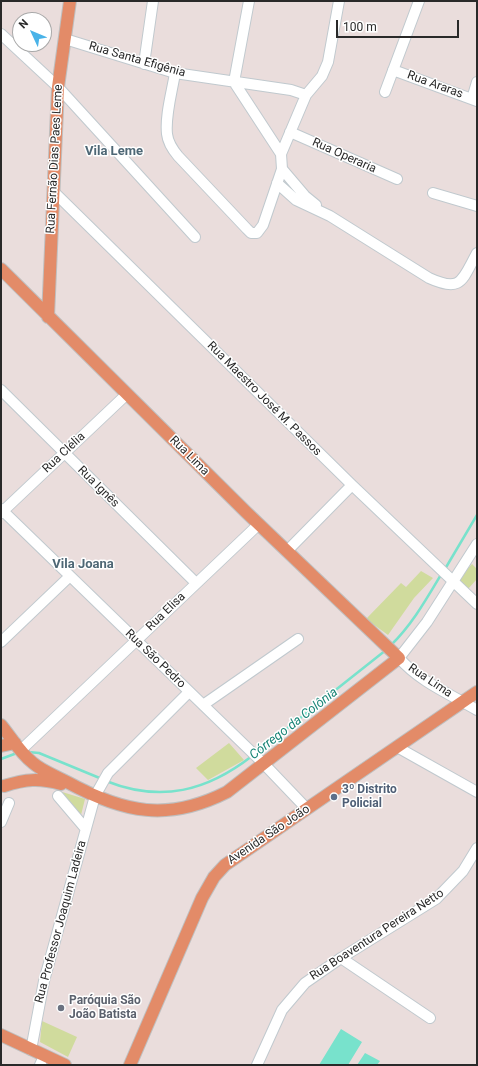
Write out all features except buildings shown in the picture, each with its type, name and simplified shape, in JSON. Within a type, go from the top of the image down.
[{"type":"main road","name":"Rua Fernão Dias Paes Leme","points":[[48,317],[58,87],[70,1]]},
{"type":"main road","name":"Rua Lima","points":[[1,269],[259,524],[397,655]]},
{"type":"main road","points":[[2,787],[31,779],[42,779],[97,792],[145,810],[164,812],[181,810],[205,803],[227,792],[261,760],[397,655]]},
{"type":"main road","name":"Avenida São João","points":[[130,1065],[202,898],[214,877],[225,865],[477,692]]},
{"type":"main road","points":[[1,725],[24,753],[28,773],[2,787]]},
{"type":"main road","points":[[1,746],[24,753],[78,788]]},
{"type":"main road","points":[[1,1035],[31,1050],[42,1060],[65,1065]]},
{"type":"street","points":[[144,64],[153,1]]},
{"type":"street","points":[[249,1],[234,82],[281,154]]},
{"type":"street","points":[[175,73],[167,124],[167,135],[170,145],[178,156],[247,229],[252,232],[257,232],[260,230],[282,169],[281,154],[290,132],[306,96],[322,76],[328,62],[339,1]]},
{"type":"street","points":[[385,92],[419,1]]},
{"type":"street","points":[[1,34],[58,87],[195,238]]},
{"type":"street","name":"Rua Santa Efigênia","points":[[65,39],[175,73],[291,90],[306,96]]},
{"type":"street","name":"Rua Araras","points":[[393,70],[474,100]]},
{"type":"street","points":[[474,100],[477,82]]},
{"type":"street","name":"Rua Operaria","points":[[290,132],[397,179]]},
{"type":"street","points":[[282,169],[305,196],[330,216],[429,278],[446,286],[456,284],[462,279],[477,253]]},
{"type":"street","points":[[277,183],[296,200],[330,216]]},
{"type":"street","name":"Rua Maestro José M. Passos","points":[[53,191],[352,485],[477,604]]},
{"type":"street","points":[[433,193],[477,206]]},
{"type":"street","name":"Rua Ignês","points":[[1,390],[196,583]]},
{"type":"street","name":"Rua Clélia","points":[[2,511],[127,394]]},
{"type":"street","points":[[287,551],[352,485]]},
{"type":"street","name":"Rua São Pedro","points":[[2,511],[261,760],[307,809]]},
{"type":"street","name":"Rua Elisa","points":[[24,753],[136,641],[259,524]]},
{"type":"street","points":[[397,655],[427,622],[450,579],[477,544]]},
{"type":"street","points":[[1,642],[69,577]]},
{"type":"street","points":[[203,705],[298,639]]},
{"type":"street","name":"Rua Lima","points":[[397,655],[414,674],[477,710]]},
{"type":"street","name":"Rua Professor Joaquim Ladeira","points":[[31,1050],[44,981],[97,792],[108,773],[189,692]]},
{"type":"street","points":[[397,747],[477,792]]},
{"type":"street","points":[[58,796],[86,828]]},
{"type":"street","points":[[1,822],[9,803]]},
{"type":"street","name":"Rua Boaventura Pereira Netto","points":[[257,1065],[275,1023],[293,996],[305,982],[436,899],[463,871],[477,848]]},
{"type":"street","points":[[341,958],[430,1018]]},
{"type":"shaded area","points":[[472,564],[477,569],[477,579],[468,589],[458,579]]},
{"type":"shaded area","points":[[421,571],[433,578],[414,598],[388,635],[366,619],[401,583],[406,587]]},
{"type":"shaded area","points":[[229,743],[244,760],[208,780],[196,768]]},
{"type":"shaded area","points":[[59,791],[85,799],[81,815]]},
{"type":"shaded area","points":[[42,1021],[77,1037],[68,1057],[40,1042]]},
{"type":"shaded area","points":[[341,1029],[362,1042],[348,1065],[319,1065]]},
{"type":"shaded area","points":[[365,1053],[380,1061],[377,1065],[357,1065]]},
{"type":"waterway","name":"Córrego da Colônia","points":[[445,569],[477,515]]},
{"type":"waterway","name":"Córrego da Colônia","points":[[391,645],[406,629],[442,573]]},
{"type":"waterway","name":"Córrego da Colônia","points":[[256,753],[386,650]]},
{"type":"waterway","name":"Córrego da Colônia","points":[[28,752],[39,753],[102,779]]},
{"type":"waterway","name":"Córrego da Colônia","points":[[1,759],[17,753]]},
{"type":"waterway","name":"Córrego da Colônia","points":[[106,781],[126,788],[146,791],[164,792],[183,790],[218,778],[252,756]]},
{"type":"place","name":"3º Distrito Policial","points":[[334,797]]},
{"type":"place","name":"Paróquia São João Batista","points":[[61,1008]]},
{"type":"district","name":"Vila Leme","points":[[114,152]]},
{"type":"district","name":"Vila Joana","points":[[83,565]]}]
